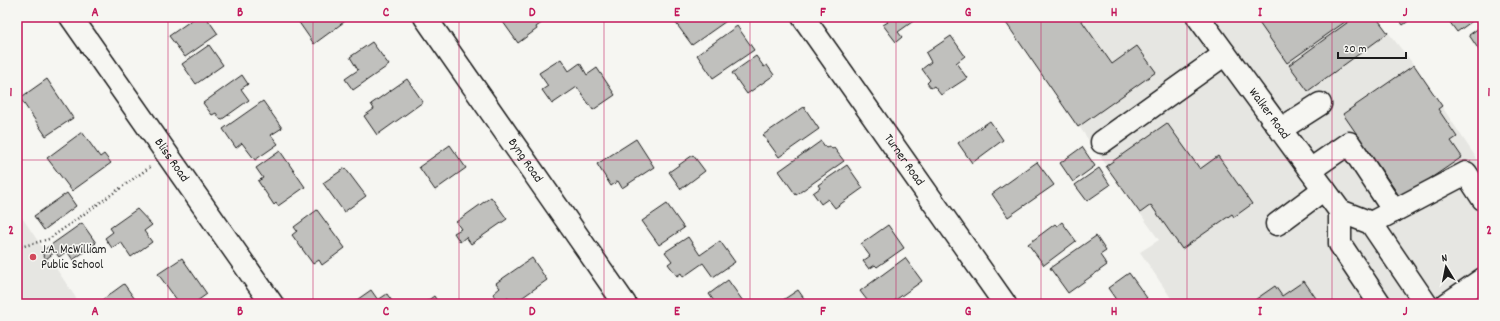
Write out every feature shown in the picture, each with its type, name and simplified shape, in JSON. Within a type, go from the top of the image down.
[{"type":"street","name":"Bliss Road","points":[[71,17],[272,304]]},
{"type":"street","name":"Byng Road","points":[[425,17],[625,304]]},
{"type":"street","name":"Turner Road","points":[[803,17],[1005,304]]},
{"type":"street","name":"Walker Road","points":[[1198,17],[1340,211]]},
{"type":"street","points":[[1102,142],[1225,54]]},
{"type":"street","points":[[1281,129],[1320,104]]},
{"type":"street","points":[[1310,170],[1349,143],[1394,211]]},
{"type":"street","points":[[1371,223],[1466,173],[1483,199]]},
{"type":"street","points":[[1277,224],[1324,189]]},
{"type":"street","points":[[1380,304],[1340,244],[1340,211],[1371,223],[1426,304]]},
{"type":"street","points":[[1447,304],[1483,279]]},
{"type":"path","points":[[17,248],[49,239],[156,163]]},
{"type":"shaded area","points":[[1002,17],[1376,17],[1414,65],[1483,168],[1483,304],[1175,304],[1140,252],[1159,240]]},
{"type":"shaded area","name":"J.A. McWilliam Public School","points":[[17,210],[80,304],[17,304]]},
{"type":"building","points":[[196,17],[206,17],[218,34],[185,57],[169,36]]},
{"type":"building","points":[[304,17],[347,17],[348,19],[314,44],[298,21]]},
{"type":"building","points":[[510,17],[545,17],[547,19],[536,27],[537,29],[518,43],[503,22]]},
{"type":"building","points":[[683,17],[732,17],[692,45],[675,22]]},
{"type":"building","points":[[884,17],[919,17],[898,32],[902,37],[896,42],[883,25],[888,22]]},
{"type":"building","points":[[1002,17],[1079,17],[1112,64],[1137,46],[1156,72],[1078,127]]},
{"type":"building","points":[[1255,17],[1347,17],[1349,19],[1287,63]]},
{"type":"building","points":[[1355,17],[1376,17],[1388,33],[1308,91],[1289,65]]},
{"type":"building","points":[[1397,17],[1414,17],[1403,25]]},
{"type":"building","points":[[1446,17],[1478,17],[1457,32]]},
{"type":"building","points":[[1483,25],[1483,56],[1469,35]]},
{"type":"building","points":[[737,26],[754,50],[713,78],[697,55]]},
{"type":"building","points":[[951,36],[965,56],[956,63],[967,78],[941,95],[934,86],[931,88],[927,83],[930,80],[922,69],[931,62],[926,53]]},
{"type":"building","points":[[372,42],[389,65],[353,90],[345,79],[358,70],[350,57]]},
{"type":"building","points":[[209,45],[223,65],[196,84],[182,64]]},
{"type":"building","points":[[756,56],[764,67],[767,65],[774,75],[747,94],[732,73]]},
{"type":"building","points":[[561,59],[569,71],[580,63],[587,75],[597,68],[615,95],[593,110],[577,87],[552,104],[542,90],[548,86],[539,73]]},
{"type":"building","points":[[1414,65],[1442,106],[1438,109],[1457,137],[1451,141],[1462,157],[1403,197],[1400,197],[1343,114]]},
{"type":"building","points":[[242,75],[248,84],[241,89],[249,100],[221,120],[216,113],[212,115],[203,103]]},
{"type":"building","points":[[47,79],[73,118],[46,136],[20,98]]},
{"type":"building","points":[[407,79],[423,102],[377,135],[364,116],[374,109],[371,104]]},
{"type":"building","points":[[263,101],[282,128],[271,135],[278,144],[255,160],[242,143],[236,148],[223,129]]},
{"type":"building","points":[[804,107],[819,129],[779,157],[763,135]]},
{"type":"building","points":[[990,121],[1003,140],[972,163],[958,143]]},
{"type":"building","points":[[1167,123],[1200,169],[1218,156],[1252,204],[1234,217],[1232,214],[1182,249],[1151,205],[1140,213],[1106,166]]},
{"type":"building","points":[[82,132],[100,157],[104,154],[111,163],[72,191],[47,158]]},
{"type":"building","points":[[636,139],[654,167],[622,188],[618,181],[611,186],[597,164]]},
{"type":"building","points":[[821,141],[826,148],[830,146],[832,149],[834,148],[844,161],[796,195],[779,171]]},
{"type":"building","points":[[450,145],[466,168],[435,190],[419,167]]},
{"type":"building","points":[[1082,147],[1095,166],[1073,182],[1060,163]]},
{"type":"building","points":[[280,151],[305,187],[278,206],[276,203],[274,205],[258,181],[263,178],[256,168]]},
{"type":"building","points":[[693,155],[705,171],[681,189],[669,172]]},
{"type":"building","points":[[1037,162],[1054,185],[1008,217],[992,194]]},
{"type":"building","points":[[847,165],[863,188],[835,208],[828,199],[821,204],[813,193],[820,188],[818,185]]},
{"type":"building","points":[[345,168],[366,196],[344,212],[323,183]]},
{"type":"building","points":[[1099,168],[1110,185],[1087,201],[1075,185]]},
{"type":"building","points":[[67,193],[76,206],[44,230],[34,216]]},
{"type":"building","points":[[491,197],[507,219],[471,244],[466,237],[460,242],[454,233],[461,229],[456,222]]},
{"type":"building","points":[[667,204],[684,228],[659,245],[642,221]]},
{"type":"building","points":[[137,209],[152,225],[144,231],[152,242],[131,257],[121,242],[112,248],[105,238],[113,232],[110,228]]},
{"type":"building","points":[[317,210],[345,248],[322,265],[319,260],[313,264],[292,235],[297,231],[294,227]]},
{"type":"building","points":[[1062,222],[1076,241],[1044,265],[1028,244],[1055,224],[1057,226]]},
{"type":"building","points":[[82,223],[96,243],[73,260],[67,251],[59,257],[55,252],[46,259],[41,252]]},
{"type":"building","points":[[888,225],[904,248],[877,267],[875,265],[869,269],[863,261],[870,256],[861,244]]},
{"type":"building","points":[[1096,236],[1106,251],[1100,255],[1107,265],[1068,293],[1050,268]]},
{"type":"building","points":[[688,237],[700,255],[720,241],[735,262],[713,277],[703,263],[683,277],[681,273],[677,276],[668,264],[672,261],[665,252]]},
{"type":"building","points":[[182,258],[207,294],[193,304],[180,304],[158,274]]},
{"type":"building","points":[[532,258],[547,280],[513,304],[508,298],[499,304],[493,294],[500,288],[496,283]]},
{"type":"building","points":[[905,258],[922,281],[890,304],[870,304],[860,291]]},
{"type":"building","points":[[1129,273],[1147,298],[1139,304],[1119,304],[1108,288]]},
{"type":"building","points":[[728,280],[745,304],[716,304],[709,294]]},
{"type":"building","points":[[1304,281],[1320,304],[1249,304],[1275,286],[1282,296]]},
{"type":"building","points":[[124,284],[137,302],[135,304],[105,304],[102,300]]},
{"type":"building","points":[[371,290],[378,300],[387,294],[394,304],[351,304]]},
{"type":"building","points":[[798,290],[808,304],[777,304]]},
{"type":"building","points":[[434,296],[439,304],[423,304]]},
{"type":"place","name":"J.A. McWilliam Public School","points":[[33,257]]}]
